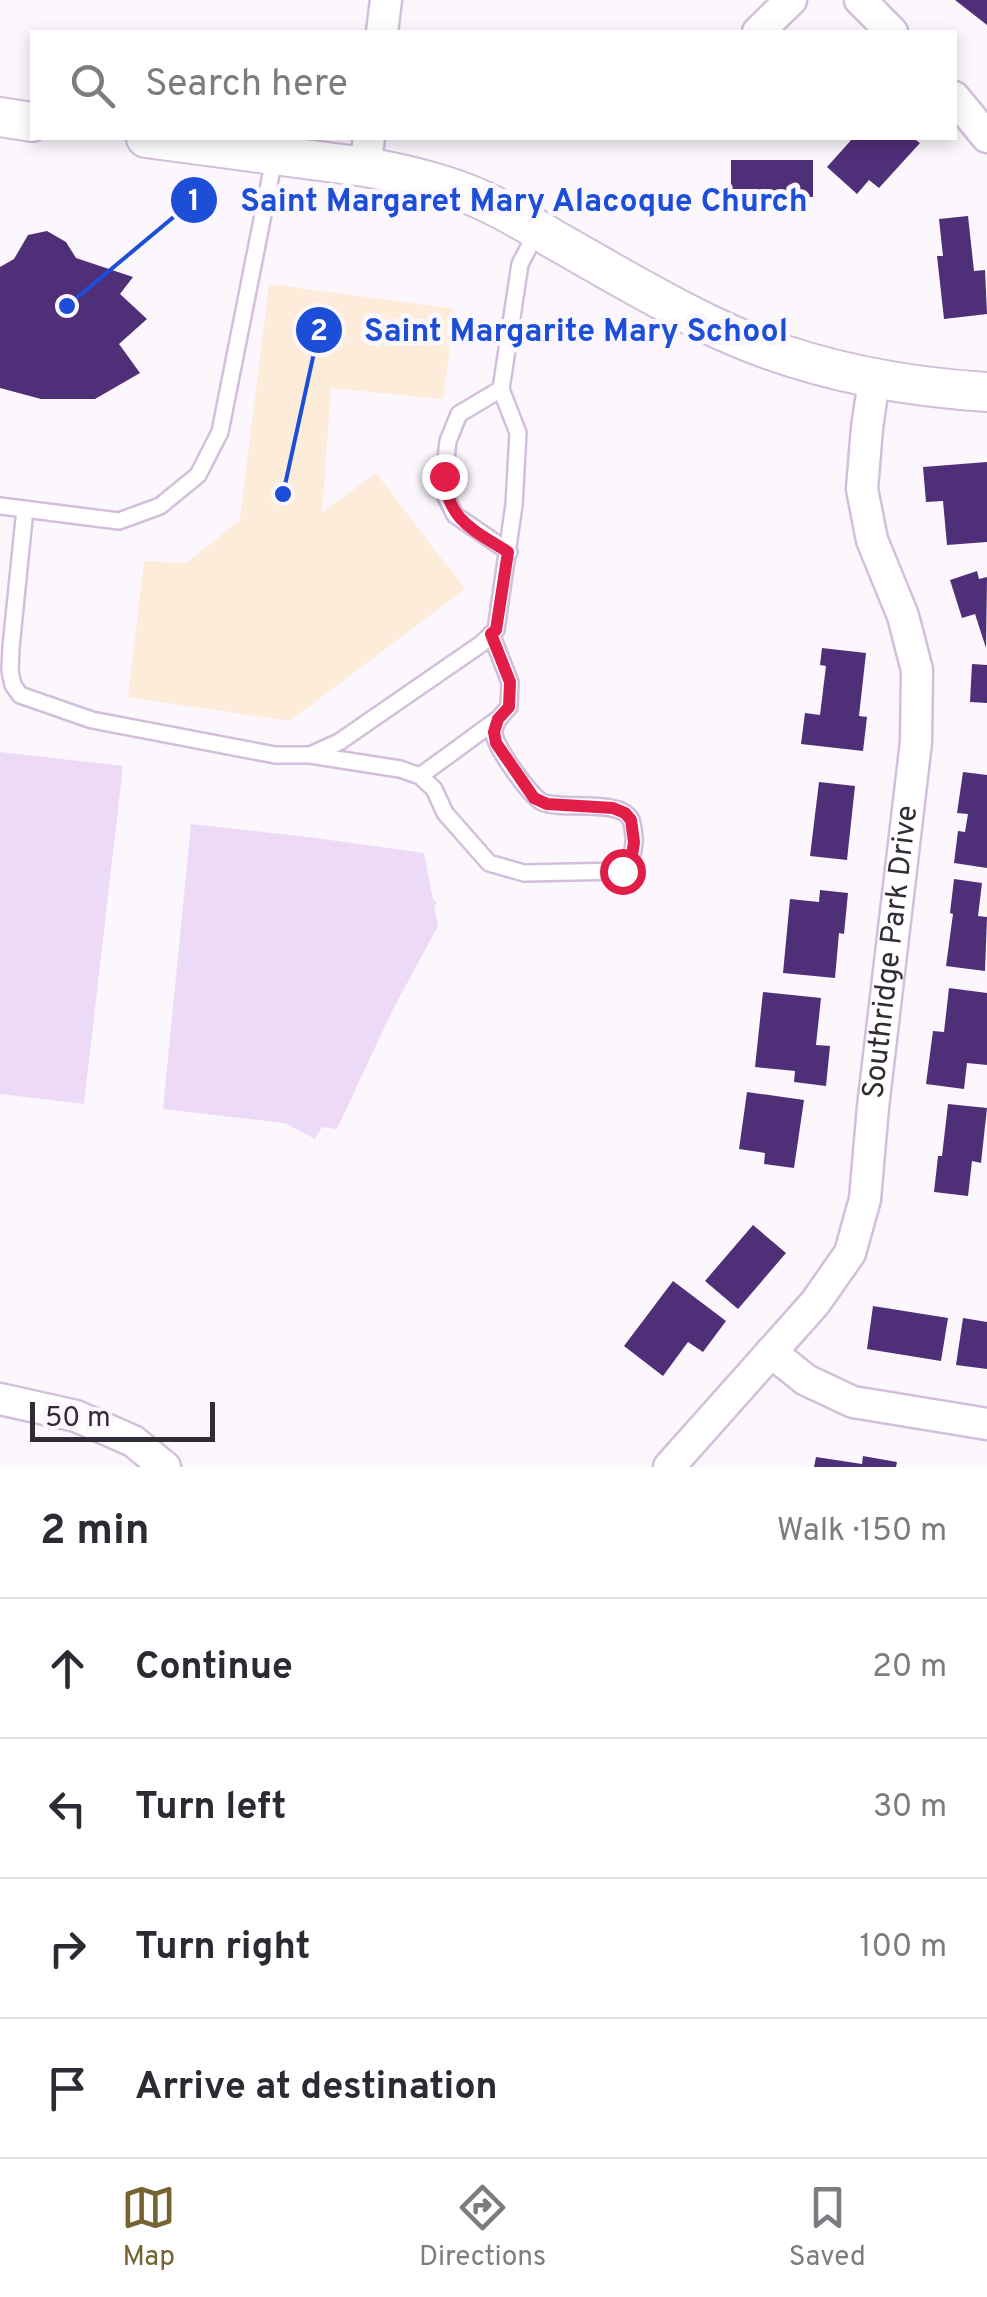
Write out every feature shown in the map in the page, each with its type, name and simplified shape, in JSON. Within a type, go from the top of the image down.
[{"type":"street","points":[[382,30],[386,0]]},
{"type":"street","points":[[760,30],[791,0]]},
{"type":"street","points":[[957,101],[987,137]]},
{"type":"street","points":[[0,117],[30,122]]},
{"type":"street","points":[[162,140],[275,154],[367,152],[398,172],[466,194],[538,230],[710,326],[819,367],[874,380],[987,392]]},
{"type":"street","name":"Southridge Park Drive","points":[[669,1467],[815,1303],[850,1253],[865,1199],[916,742],[916,670],[903,616],[872,540],[862,489],[874,380]]},
{"type":"street","points":[[771,1352],[806,1380],[853,1402],[987,1424]]},
{"type":"street","points":[[0,1399],[76,1416],[133,1441],[165,1467]]},
{"type":"lane","points":[[0,506],[119,521],[160,506],[198,475],[220,432],[275,154]]},
{"type":"lane","points":[[310,755],[339,742],[496,630],[514,505],[518,433],[501,389],[520,264],[538,230]]},
{"type":"lane","points":[[501,389],[459,414],[448,442],[444,476],[446,497],[455,514],[508,552]]},
{"type":"lane","points":[[25,509],[10,659],[13,685],[20,695],[92,720],[275,755],[310,755],[400,769],[420,776],[434,789],[445,813],[489,862],[524,873],[622,871],[631,862],[631,820],[613,808],[547,804],[534,798],[496,743],[498,719]]},
{"type":"lane","points":[[420,776],[509,707],[510,682],[491,634]]},
{"type":"lane","points":[[0,688],[17,691]]},
{"type":"shaded area","points":[[269,284],[455,309],[443,399],[331,388],[322,513],[376,473],[465,589],[290,721],[128,697],[144,561],[186,563],[240,520]]},
{"type":"shaded area","points":[[0,752],[123,766],[84,1104],[0,1094]]},
{"type":"shaded area","points":[[191,824],[424,853],[433,900],[437,902],[434,907],[438,926],[392,1011],[337,1129],[322,1127],[315,1139],[285,1123],[163,1109]]},
{"type":"building","points":[[955,0],[987,0],[987,25]]},
{"type":"building","points":[[851,140],[920,143],[879,188],[869,180],[857,194],[827,167]]},
{"type":"building","points":[[731,160],[813,160],[813,197],[754,197],[754,189],[731,189]]},
{"type":"building","points":[[968,216],[974,271],[985,270],[987,314],[944,319],[937,256],[943,256],[939,219]]},
{"type":"building","points":[[47,231],[66,242],[76,258],[133,277],[120,294],[147,319],[119,344],[140,373],[95,399],[41,399],[0,388],[0,267],[14,259],[28,235]]},
{"type":"building","points":[[987,462],[987,542],[947,545],[943,501],[926,502],[923,467]]},
{"type":"building","points":[[977,571],[979,579],[987,577],[986,648],[975,614],[962,618],[950,580]]},
{"type":"building","points":[[822,648],[866,653],[859,716],[867,717],[863,751],[801,744],[805,713],[820,715],[826,666],[820,665]]},
{"type":"building","points":[[972,664],[987,665],[987,703],[970,702]]},
{"type":"building","points":[[963,772],[987,775],[987,868],[954,863],[958,831],[965,832],[968,814],[957,813]]},
{"type":"building","points":[[819,782],[855,786],[847,860],[810,856]]},
{"type":"building","points":[[954,879],[982,883],[978,916],[987,917],[985,971],[946,966]]},
{"type":"building","points":[[820,890],[848,893],[835,978],[783,973],[790,899],[819,902]]},
{"type":"building","points":[[949,988],[987,993],[987,1065],[967,1063],[964,1089],[926,1084],[933,1031],[944,1032]]},
{"type":"building","points":[[763,992],[821,998],[816,1045],[830,1046],[826,1086],[794,1082],[795,1071],[755,1067]]},
{"type":"building","points":[[747,1092],[804,1100],[794,1168],[764,1164],[765,1153],[739,1149]]},
{"type":"building","points":[[948,1104],[987,1108],[981,1163],[972,1161],[968,1196],[934,1192]]},
{"type":"building","points":[[753,1225],[786,1253],[738,1309],[705,1281]]},
{"type":"building","points":[[673,1281],[726,1321],[703,1352],[688,1342],[663,1376],[624,1346]]},
{"type":"building","points":[[873,1306],[948,1318],[941,1361],[867,1349]]},
{"type":"building","points":[[963,1318],[987,1322],[987,1369],[956,1365]]},
{"type":"building","points":[[863,1456],[897,1462],[896,1467],[814,1467],[816,1457],[862,1464]]},
{"type":"place","name":"Saint Margaret Mary Alacoque Church","points":[[67,306]]},
{"type":"place","name":"Saint Margarite Mary School","points":[[283,494]]},
{"type":"route","points":[[444,476],[446,497],[455,514],[508,552],[496,630],[491,634],[510,682],[509,707],[498,719],[496,743],[534,798],[547,804],[613,808],[625,813],[631,820],[634,842],[631,862],[622,871]]}]
